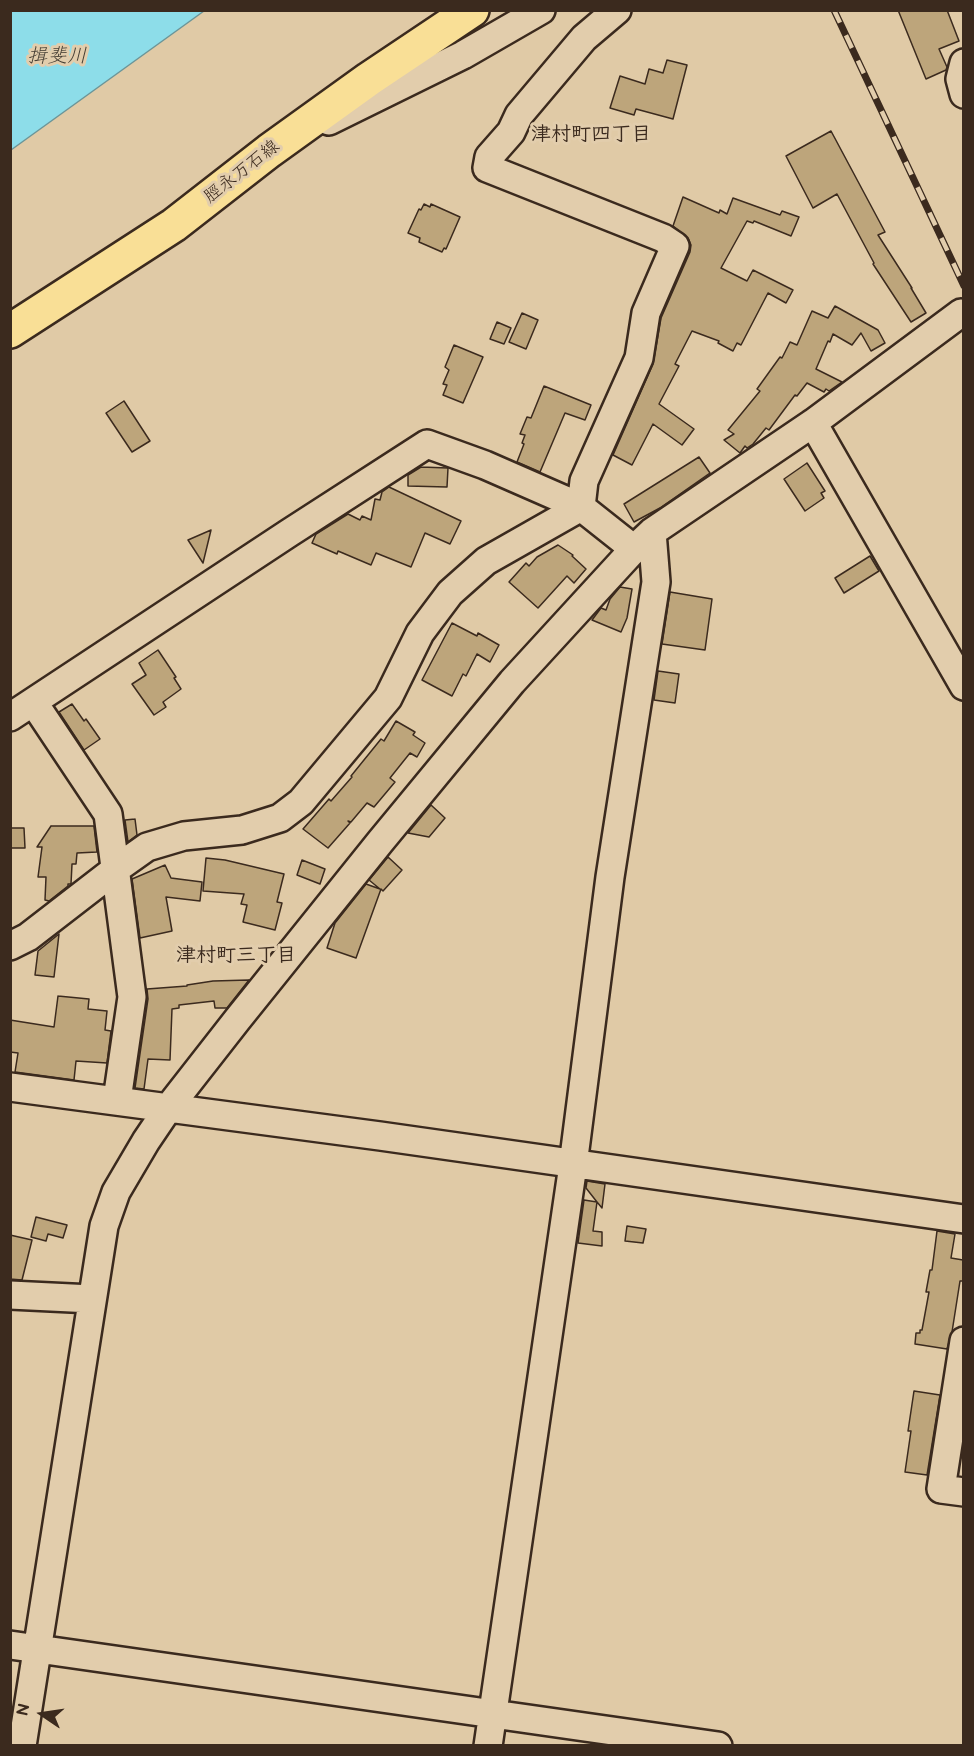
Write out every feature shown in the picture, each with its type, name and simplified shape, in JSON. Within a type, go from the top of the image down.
[{"type":"main road","name":"脛永万石線","points":[[10,331],[174,225],[269,151],[369,79],[472,10]]},
{"type":"street","points":[[269,151],[463,55],[541,10]]},
{"type":"street","points":[[581,507],[584,481],[639,358],[646,313],[675,246],[663,238],[487,168],[489,157],[511,132],[519,115],[584,38],[617,10]]},
{"type":"street","points":[[963,63],[960,79],[963,94]]},
{"type":"street","points":[[22,1746],[104,1226],[117,1192],[146,1140],[169,1107],[373,850],[512,682],[643,540],[813,423],[961,313]]},
{"type":"street","points":[[813,423],[963,686]]},
{"type":"street","points":[[10,717],[427,444],[485,465],[581,507],[643,540],[657,582],[610,877],[573,1164],[488,1746]]},
{"type":"street","points":[[10,945],[28,937],[147,847],[184,836],[242,830],[280,818],[301,802],[388,698],[420,633],[450,593],[486,561],[581,507]]},
{"type":"street","points":[[34,703],[108,814],[132,997],[117,1100]]},
{"type":"street","points":[[10,1087],[169,1107],[963,1219]]},
{"type":"street","points":[[10,1294],[92,1299]]},
{"type":"street","points":[[963,1341],[941,1489],[963,1492]]},
{"type":"street","points":[[10,1645],[718,1746]]},
{"type":"water","name":"揖斐川","points":[[11,10],[204,10],[204,11],[11,150]]},
{"type":"building","points":[[898,10],[947,10],[959,41],[939,49],[947,67],[946,70],[926,79]]},
{"type":"building","points":[[667,60],[687,65],[673,119],[636,109],[634,115],[610,108],[620,76],[645,84],[649,69],[663,73]]},
{"type":"building","points":[[831,131],[885,232],[878,235],[926,313],[911,322],[873,264],[837,194],[813,208],[786,156]]},
{"type":"building","points":[[683,197],[719,213],[720,210],[727,214],[733,198],[780,215],[782,211],[799,217],[791,236],[754,221],[753,223],[747,221],[721,268],[747,281],[753,270],[793,290],[786,303],[768,293],[741,345],[737,343],[733,351],[718,343],[719,341],[692,331],[675,364],[679,366],[659,404],[694,429],[682,445],[653,424],[632,465],[613,455],[653,364],[661,318],[690,252],[691,245],[688,238],[673,226]]},
{"type":"building","points":[[424,204],[430,207],[431,204],[460,217],[446,249],[444,248],[442,252],[419,242],[420,238],[408,233],[419,209],[421,210]]},
{"type":"building","points":[[835,306],[878,330],[885,343],[871,351],[861,333],[852,345],[833,334],[816,369],[842,382],[824,392],[807,383],[769,430],[766,428],[753,444],[747,448],[745,446],[740,453],[724,440],[734,434],[728,430],[760,391],[757,389],[780,357],[782,358],[790,342],[797,345],[812,311],[828,318]]},
{"type":"building","points":[[522,313],[538,320],[526,349],[509,342]]},
{"type":"building","points":[[497,322],[511,328],[504,344],[490,339]]},
{"type":"building","points":[[454,345],[483,357],[463,403],[443,395],[447,385],[443,384],[449,370],[445,367]]},
{"type":"building","points":[[544,386],[591,405],[585,420],[565,413],[540,472],[517,462],[525,435],[520,434],[527,417],[531,418]]},
{"type":"building","points":[[124,401],[150,441],[132,452],[106,413]]},
{"type":"building","points":[[699,457],[710,473],[660,508],[634,522],[624,504]]},
{"type":"building","points":[[807,463],[825,491],[821,493],[824,498],[805,511],[784,479]]},
{"type":"building","points":[[421,467],[448,468],[447,487],[408,486],[408,475]]},
{"type":"building","points":[[389,487],[461,521],[450,544],[425,533],[411,567],[376,553],[371,565],[312,543],[316,534],[348,514],[360,520],[362,516],[371,520],[375,499],[380,500],[382,492]]},
{"type":"building","points":[[211,530],[203,563],[188,540]]},
{"type":"building","points":[[558,545],[573,555],[586,569],[574,583],[567,576],[538,608],[509,582],[526,563],[529,566],[537,557]]},
{"type":"building","points":[[870,556],[879,571],[844,593],[835,578]]},
{"type":"building","points":[[620,587],[632,589],[627,618],[621,632],[592,620],[601,608],[606,610],[610,599]]},
{"type":"building","points":[[670,592],[712,599],[705,650],[662,644]]},
{"type":"building","points":[[452,623],[477,636],[478,633],[499,645],[490,662],[477,654],[466,676],[463,674],[452,696],[422,680]]},
{"type":"building","points":[[158,650],[181,689],[163,702],[166,707],[154,715],[132,684],[146,675],[139,663]]},
{"type":"building","points":[[658,671],[679,674],[675,703],[654,700]]},
{"type":"building","points":[[72,704],[100,739],[84,750],[59,712]]},
{"type":"building","points":[[396,721],[415,732],[413,735],[425,743],[417,757],[410,753],[390,778],[395,782],[374,807],[367,803],[351,822],[348,821],[350,823],[328,848],[303,829],[352,777],[381,739],[384,741]]},
{"type":"building","points":[[431,805],[445,818],[429,837],[408,833]]},
{"type":"building","points":[[135,819],[137,835],[128,842],[125,820]]},
{"type":"building","points":[[51,826],[94,826],[97,852],[77,853],[76,864],[72,864],[71,884],[68,884],[49,901],[45,900],[46,877],[38,877],[42,847],[37,847]]},
{"type":"building","points":[[10,828],[24,828],[25,848],[10,848]]},
{"type":"building","points":[[388,857],[402,870],[383,891],[381,889],[356,958],[327,948],[335,923],[366,884],[380,889],[369,880]]},
{"type":"building","points":[[206,858],[225,860],[284,874],[277,902],[282,903],[275,930],[243,922],[247,905],[241,904],[244,894],[203,891]]},
{"type":"building","points":[[302,860],[325,869],[320,884],[297,875]]},
{"type":"building","points":[[165,865],[171,878],[202,882],[200,901],[166,897],[172,931],[140,938],[132,879]]},
{"type":"building","points":[[59,934],[54,977],[35,975],[38,951]]},
{"type":"building","points":[[249,980],[227,1008],[215,1008],[214,1001],[179,1005],[179,1008],[172,1009],[170,1060],[148,1059],[144,1089],[135,1088],[148,999],[147,989],[187,986],[213,981]]},
{"type":"building","points":[[58,996],[89,999],[88,1009],[107,1011],[105,1030],[111,1031],[107,1063],[76,1061],[74,1080],[15,1072],[18,1053],[10,1052],[10,1020],[54,1027]]},
{"type":"building","points":[[587,1181],[605,1184],[602,1208],[586,1188]]},
{"type":"building","points":[[584,1200],[597,1202],[593,1231],[602,1232],[602,1246],[578,1243]]},
{"type":"building","points":[[36,1217],[67,1225],[63,1238],[48,1234],[46,1241],[31,1237]]},
{"type":"building","points":[[627,1226],[646,1229],[643,1243],[625,1241]]},
{"type":"building","points":[[937,1231],[955,1234],[951,1258],[963,1260],[963,1281],[960,1281],[947,1349],[915,1344],[916,1333],[922,1330]]},
{"type":"building","points":[[10,1235],[32,1240],[22,1280],[10,1279]]},
{"type":"building","points":[[914,1391],[940,1395],[927,1475],[905,1472]]},
{"type":"railway","points":[[834,10],[964,286]]},
{"type":"district","name":"津村町四丁目","points":[[591,135]]},
{"type":"district","name":"津村町三丁目","points":[[236,956]]}]
